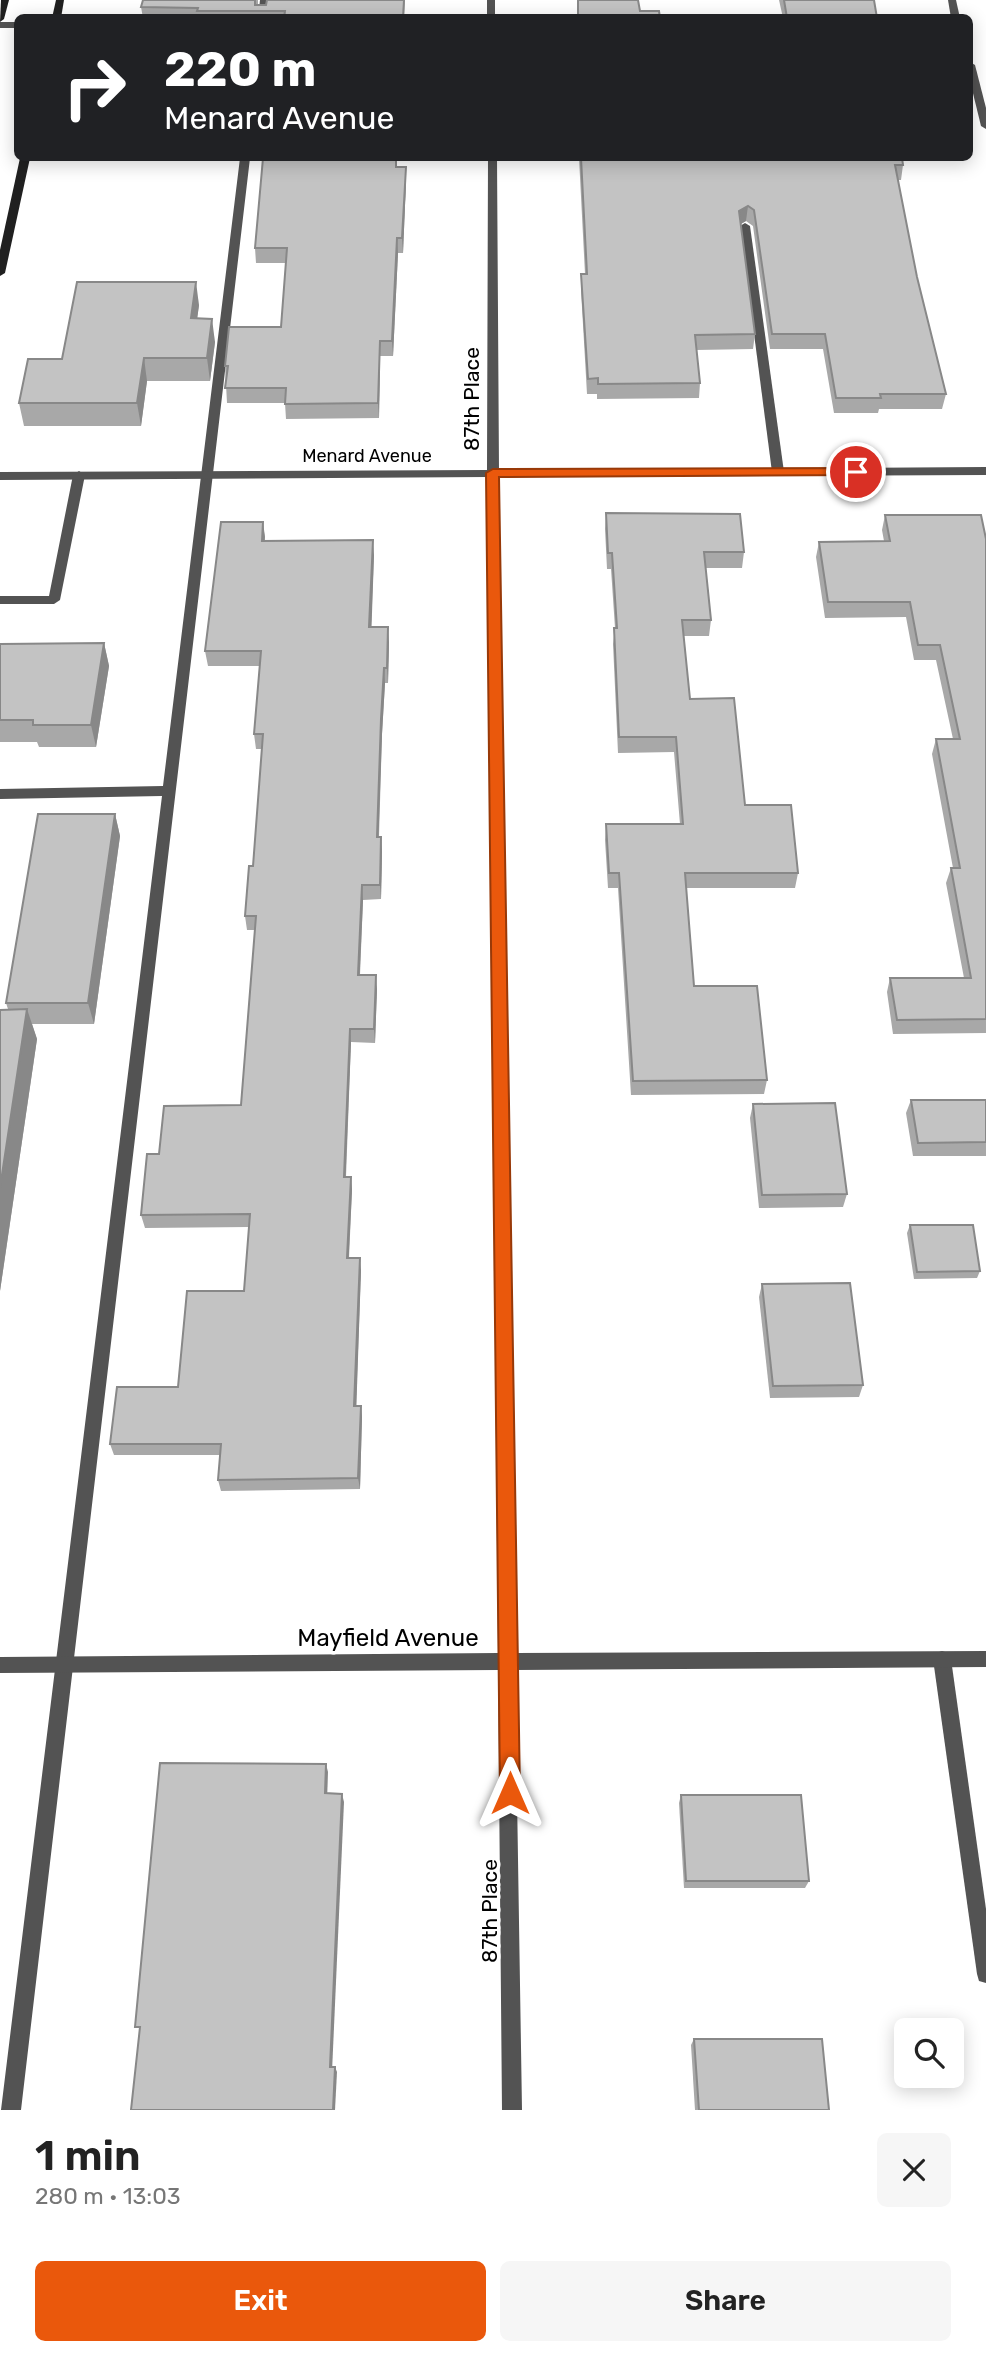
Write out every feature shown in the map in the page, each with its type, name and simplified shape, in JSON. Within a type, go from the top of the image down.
[{"type":"main road","points":[[0,19],[5,0]]},
{"type":"main road","points":[[0,273],[24,161]]},
{"type":"street","points":[[973,76],[986,126]]},
{"type":"street","points":[[11,2110],[245,161]]},
{"type":"street","name":"87th Place","points":[[492,161],[493,473],[512,2110]]},
{"type":"street","points":[[745,226],[778,472]]},
{"type":"street","name":"Menard Avenue","points":[[0,476],[986,471]]},
{"type":"street","points":[[0,600],[54,600],[79,475]]},
{"type":"street","points":[[0,794],[169,791]]},
{"type":"street","name":"Mayfield Avenue","points":[[0,1665],[986,1658]]},
{"type":"street","points":[[942,1659],[986,1974]]},
{"type":"building","points":[[143,0],[255,0],[255,5],[266,5],[267,0],[404,0],[403,14],[285,14],[285,11],[197,11],[198,8],[141,7]]},
{"type":"building","points":[[578,0],[638,0],[640,11],[659,11],[659,14],[578,14]]},
{"type":"building","points":[[784,0],[874,0],[876,14],[786,14]]},
{"type":"building","points":[[263,161],[396,161],[396,167],[406,167],[402,238],[397,238],[392,341],[380,341],[378,403],[285,404],[286,388],[225,388],[229,327],[281,327],[287,248],[255,248]]},
{"type":"building","points":[[581,161],[902,161],[903,165],[895,165],[917,277],[946,394],[880,394],[881,398],[836,398],[825,334],[772,334],[754,210],[748,206],[739,211],[755,334],[695,335],[700,383],[598,384],[598,378],[588,379],[581,274],[587,274]]},
{"type":"building","points":[[77,282],[196,282],[191,318],[212,319],[207,358],[144,358],[137,403],[19,403],[28,359],[62,359]]},
{"type":"building","points":[[606,513],[740,514],[744,552],[704,552],[711,620],[682,620],[690,699],[734,698],[745,805],[791,805],[798,873],[685,873],[694,986],[757,986],[767,1080],[633,1081],[619,873],[609,873],[606,824],[683,824],[676,737],[619,737],[614,628],[617,628],[612,553],[608,553]]},
{"type":"building","points":[[885,515],[981,515],[986,539],[986,1019],[897,1020],[890,978],[971,978],[951,868],[960,868],[936,739],[960,739],[940,645],[918,645],[910,602],[828,602],[819,542],[890,541]]},
{"type":"building","points":[[221,522],[263,522],[262,541],[373,540],[369,627],[388,627],[387,668],[384,668],[381,719],[377,837],[381,837],[380,885],[362,885],[358,975],[376,975],[374,1029],[350,1029],[344,1177],[351,1177],[347,1258],[360,1258],[354,1406],[361,1406],[358,1478],[218,1480],[221,1444],[110,1444],[117,1387],[178,1387],[187,1291],[244,1291],[250,1214],[141,1215],[147,1154],[159,1154],[164,1106],[241,1105],[256,916],[245,916],[249,866],[253,866],[263,734],[254,734],[261,651],[205,651]]},
{"type":"building","points":[[104,643],[91,725],[33,725],[33,720],[0,720],[0,644]]},
{"type":"building","points":[[38,814],[115,814],[88,1003],[6,1003]]},
{"type":"building","points":[[27,1009],[0,1188],[0,1010]]},
{"type":"building","points":[[911,1100],[986,1100],[986,1142],[918,1143]]},
{"type":"building","points":[[835,1103],[847,1194],[762,1195],[753,1104]]},
{"type":"building","points":[[910,1225],[973,1225],[980,1271],[917,1272]]},
{"type":"building","points":[[850,1283],[863,1385],[773,1386],[762,1284]]},
{"type":"building","points":[[160,1763],[326,1764],[325,1793],[342,1794],[330,2067],[335,2067],[333,2110],[131,2110],[140,2027],[135,2027]]},
{"type":"building","points":[[681,1795],[801,1795],[809,1881],[686,1881]]},
{"type":"building","points":[[694,2039],[822,2039],[829,2110],[699,2110]]},
{"type":"route","points":[[510,1793],[493,473],[856,472]]}]
